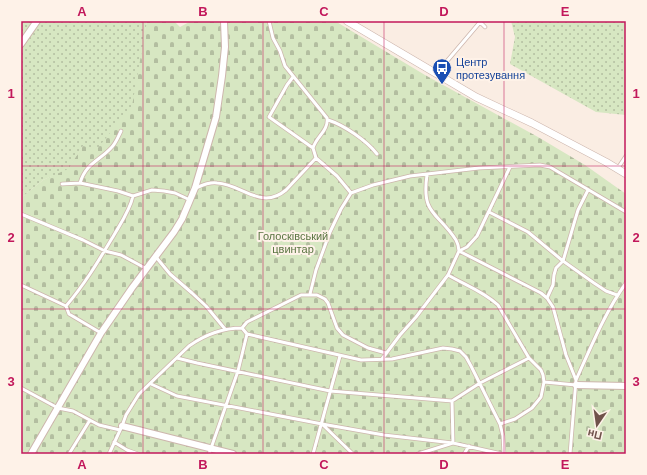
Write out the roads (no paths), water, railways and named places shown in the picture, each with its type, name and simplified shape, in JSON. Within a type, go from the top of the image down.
[{"type":"street","points":[[21,44],[37,21]]},
{"type":"street","points":[[31,454],[101,333],[132,288],[174,232],[190,200],[195,188],[217,110],[225,47],[224,21]]},
{"type":"street","points":[[347,21],[476,97],[532,123],[626,174]]},
{"type":"street","points":[[576,382],[626,386]]},
{"type":"street","points":[[121,428],[210,451],[233,454]]},
{"type":"lane","points":[[269,21],[273,38],[280,51],[285,66],[322,110],[328,120],[342,126],[370,146],[377,154]]},
{"type":"lane","points":[[436,74],[480,22],[485,27]]},
{"type":"lane","points":[[294,77],[287,85],[269,117],[312,148],[316,158],[337,176],[351,193]]},
{"type":"lane","points":[[312,148],[325,129],[328,120]]},
{"type":"lane","points":[[80,183],[86,170],[92,163],[111,148],[121,131]]},
{"type":"lane","points":[[618,169],[626,156]]},
{"type":"lane","points":[[195,188],[208,183],[216,183],[224,184],[262,198],[274,197],[286,190],[316,158]]},
{"type":"lane","points":[[310,294],[316,270],[330,232],[344,204],[351,193],[373,185],[400,178],[454,170],[540,165],[550,167],[626,212]]},
{"type":"lane","points":[[382,360],[448,275],[459,252],[472,242],[482,227],[510,167]]},
{"type":"lane","points":[[427,175],[425,188],[428,205],[456,240],[459,252]]},
{"type":"lane","points":[[62,184],[80,183],[118,190],[133,196],[152,190],[158,190],[171,192],[190,200]]},
{"type":"lane","points":[[547,298],[553,285],[556,268],[563,261],[578,210],[588,190]]},
{"type":"lane","points":[[66,306],[79,292],[105,251],[132,203],[133,196]]},
{"type":"lane","points":[[489,212],[528,232],[563,261],[603,289],[617,295]]},
{"type":"lane","points":[[21,214],[105,251],[121,255],[146,269]]},
{"type":"lane","points":[[459,252],[547,298],[556,314],[562,341],[576,382]]},
{"type":"lane","points":[[156,257],[170,274],[206,306],[225,329]]},
{"type":"lane","points":[[448,275],[481,292],[491,298],[498,305],[529,358],[544,375],[541,397],[532,408],[515,419],[500,424]]},
{"type":"lane","points":[[570,454],[576,382],[617,295],[626,283]]},
{"type":"lane","points":[[21,285],[66,306],[69,314],[101,333]]},
{"type":"lane","points":[[109,454],[126,416],[139,394],[198,340],[214,332],[225,329],[242,328],[245,324],[257,317],[302,295],[310,294],[325,299],[331,309],[337,328],[343,335],[376,351],[386,353]]},
{"type":"lane","points":[[151,384],[177,396],[384,435],[453,442],[503,454],[503,436],[500,424],[466,357],[460,351],[443,348],[382,360],[361,360],[247,334],[242,328]]},
{"type":"lane","points":[[210,451],[238,371],[247,334]]},
{"type":"lane","points":[[376,351],[376,360]]},
{"type":"lane","points":[[313,454],[340,356]]},
{"type":"lane","points":[[177,358],[330,391],[452,401],[480,383],[529,358]]},
{"type":"lane","points":[[544,382],[576,382]]},
{"type":"lane","points":[[21,388],[58,408],[73,412],[99,425],[121,428]]},
{"type":"lane","points":[[452,401],[453,442]]},
{"type":"lane","points":[[69,454],[90,420]]},
{"type":"lane","points":[[322,424],[353,454]]},
{"type":"lane","points":[[114,442],[127,450],[138,454]]},
{"type":"lane","points":[[418,454],[453,442]]},
{"type":"lane","points":[[464,454],[469,446]]},
{"type":"place","name":"Центр протезування","points":[[442,85]]},
{"type":"park label","name":"Голосківський цвинтар","points":[[293,242]]}]
